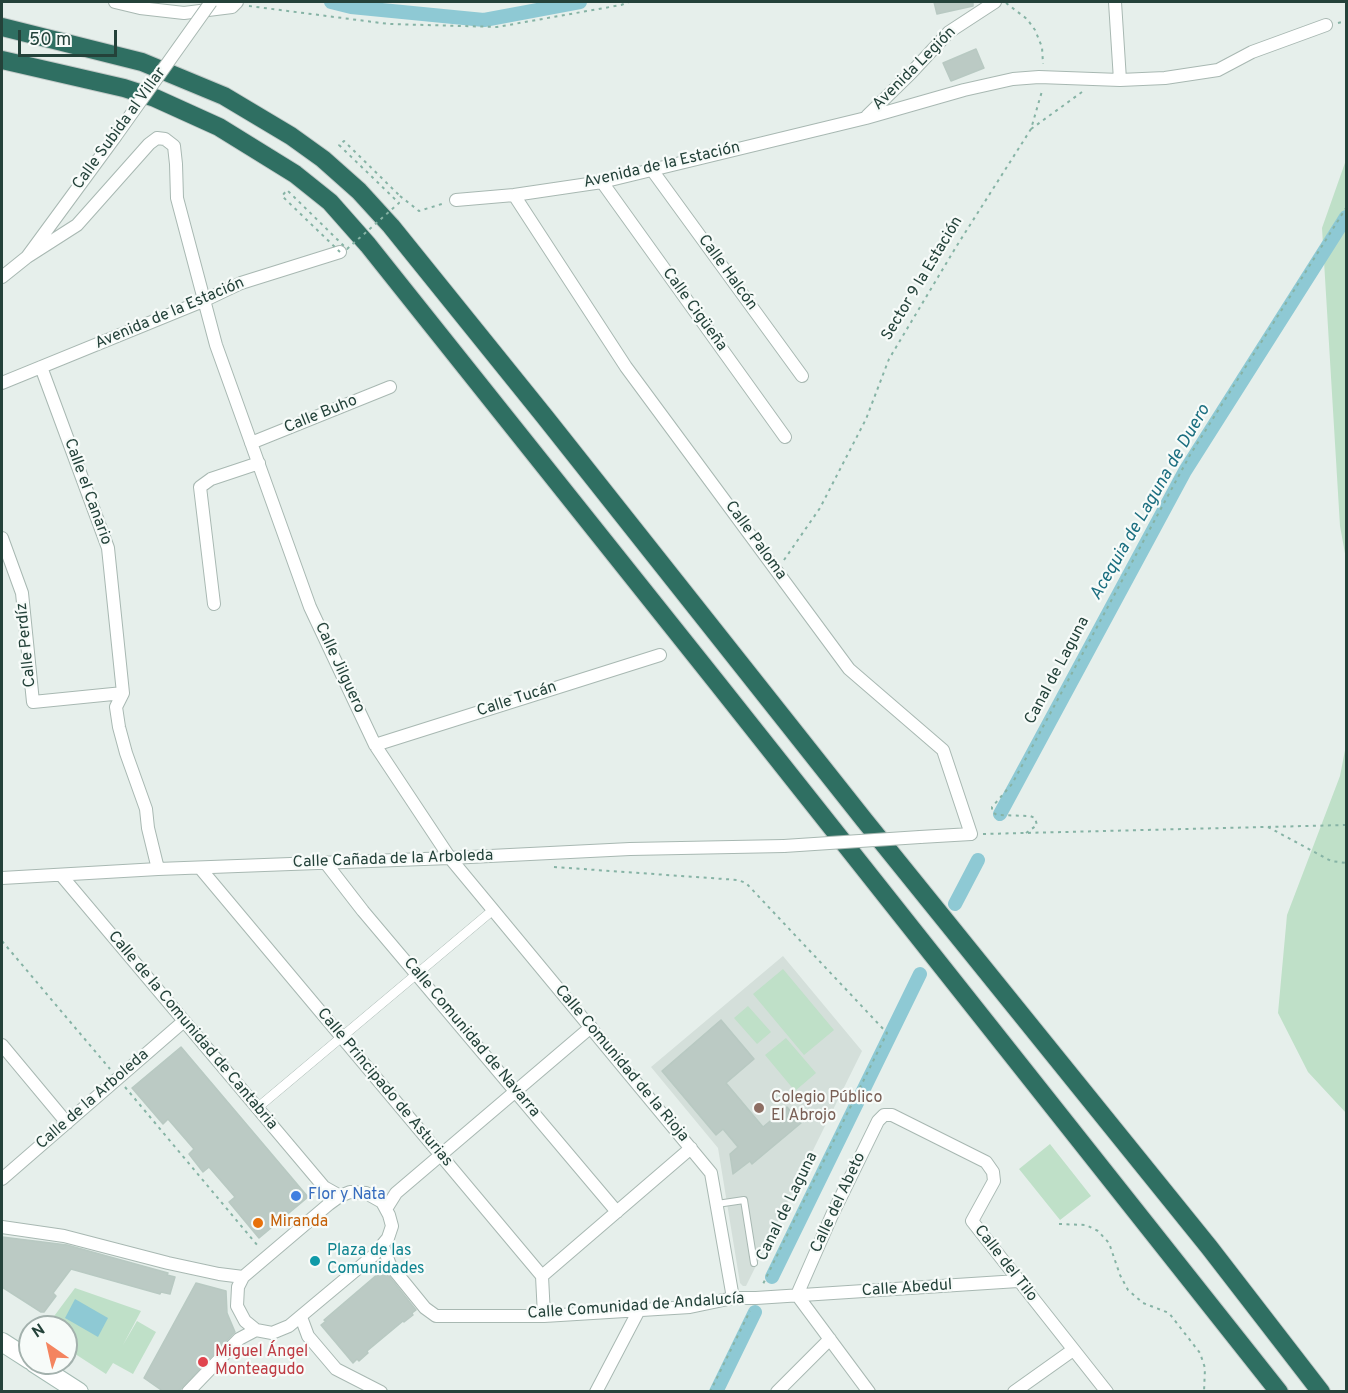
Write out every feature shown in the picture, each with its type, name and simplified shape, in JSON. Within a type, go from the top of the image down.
[{"type":"highway","points":[[2,27],[142,62],[224,96],[291,136],[323,159],[359,191],[397,234],[531,399],[865,821],[1209,1247],[1321,1392]]},
{"type":"highway","points":[[2,60],[124,88],[155,98],[219,127],[295,174],[330,202],[375,254],[1280,1392]]},
{"type":"main road","points":[[2,1342],[18,1352]]},
{"type":"main road","points":[[53,1375],[79,1392]]},
{"type":"street","points":[[115,2],[140,8],[184,13],[232,7],[236,3]]},
{"type":"street","name":"Calle Subida al Villar","points":[[27,257],[211,2]]},
{"type":"street","name":"Avenida Legión","points":[[866,118],[949,32],[995,2]]},
{"type":"street","points":[[1115,2],[1120,80]]},
{"type":"street","name":"Avenida de la Estación","points":[[456,200],[514,195],[602,182],[1013,80],[1044,77],[1120,80],[1165,78],[1218,70],[1252,52],[1326,25]]},
{"type":"street","name":"Calle Subida al Villar","points":[[2,277],[27,257],[77,225],[148,144],[157,138]]},
{"type":"street","name":"Calle Jilguero","points":[[157,138],[165,139],[174,146],[177,198],[202,301],[310,608],[375,745],[450,858]]},
{"type":"street","name":"Calle Halcón","points":[[652,170],[802,376]]},
{"type":"street","name":"Calle Cigüeña","points":[[602,182],[785,438]]},
{"type":"street","name":"Calle Paloma","points":[[514,195],[626,368],[849,669],[943,750],[971,834]]},
{"type":"street","name":"Avenida de la Estación","points":[[2,383],[241,283],[340,252]]},
{"type":"street","name":"Calle el Canario","points":[[41,367],[108,548],[123,693],[116,707],[119,727],[146,809],[158,869]]},
{"type":"street","name":"Calle Buho","points":[[251,443],[390,387]]},
{"type":"street","points":[[214,604],[200,487],[211,479],[258,463]]},
{"type":"street","name":"Calle Perdíz","points":[[2,538],[22,592],[33,702],[123,693]]},
{"type":"street","name":"Calle Tucán","points":[[375,745],[660,655]]},
{"type":"street","name":"Calle Cañada de la Arboleda","points":[[2,878],[630,849],[784,846],[971,834]]},
{"type":"street","name":"Calle Comunidad de la Rioja","points":[[450,858],[711,1173],[733,1298]]},
{"type":"street","name":"Calle Comunidad de Navarra","points":[[325,862],[416,974],[617,1212]]},
{"type":"street","name":"Calle Principado de Asturias","points":[[200,868],[542,1276]]},
{"type":"street","name":"Calle de la Comunidad de Cantabria","points":[[61,875],[334,1200]]},
{"type":"street","points":[[256,1109],[493,910]]},
{"type":"street","name":"Calle de la Arboleda","points":[[2,1179],[184,1021]]},
{"type":"street","points":[[386,1209],[396,1193],[591,1028]]},
{"type":"street","points":[[4,1053],[67,1123]]},
{"type":"street","name":"Calle del Tilo","points":[[884,1115],[892,1115],[986,1162],[993,1172],[994,1181],[972,1221],[1107,1392]]},
{"type":"street","name":"Calle del Abeto","points":[[797,1295],[832,1215],[878,1121],[884,1115]]},
{"type":"street","points":[[544,1317],[542,1276],[692,1148]]},
{"type":"street","points":[[350,1192],[366,1193],[376,1198],[386,1209],[392,1226],[388,1238],[378,1250],[289,1326],[272,1333],[256,1330],[245,1321],[237,1306],[240,1282],[334,1200],[350,1192]]},
{"type":"street","points":[[376,1198],[396,1193]]},
{"type":"street","points":[[2,1227],[64,1236],[219,1274],[240,1282]]},
{"type":"street","name":"Calle Comunidad de Andalucía","points":[[378,1250],[425,1308],[436,1316],[544,1317],[690,1306],[733,1298],[797,1295]]},
{"type":"street","name":"Calle Abedul","points":[[797,1295],[1018,1281]]},
{"type":"street","points":[[797,1295],[869,1392]]},
{"type":"street","points":[[596,1392],[639,1310]]},
{"type":"street","points":[[301,1317],[308,1336],[336,1369],[381,1392]]},
{"type":"street","points":[[239,1339],[245,1321]]},
{"type":"street","points":[[289,1326],[308,1336]]},
{"type":"street","points":[[188,1392],[239,1339],[256,1330]]},
{"type":"street","points":[[777,1392],[830,1339]]},
{"type":"street","points":[[1014,1392],[1073,1350]]},
{"type":"lane","points":[[716,1204],[744,1200],[754,1263]]},
{"type":"path","points":[[236,3],[389,24],[497,27],[629,2]]},
{"type":"path","name":"Sector 9 la Estación","points":[[778,573],[781,564],[820,508],[866,419],[889,359],[956,247],[1031,129],[1040,101],[1044,77],[1042,47],[1035,30],[1005,2]]},
{"type":"path","points":[[1031,129],[1085,90],[1095,79]]},
{"type":"path","points":[[340,252],[282,195],[287,190],[347,249],[356,242],[399,203],[339,145],[344,141],[400,196],[419,211],[456,200]]},
{"type":"path","name":"Canal de Laguna","points":[[1026,832],[1037,825],[1035,818],[997,815],[992,812],[992,807],[1012,784],[1190,455],[1347,208]]},
{"type":"path","points":[[971,834],[1347,825]]},
{"type":"path","points":[[1268,826],[1331,861],[1347,863]]},
{"type":"path","name":"Canal de Laguna","points":[[541,854],[542,863],[548,866],[738,880],[746,883],[887,1033],[710,1392]]},
{"type":"path","points":[[2,940],[267,1257]]},
{"type":"path","points":[[1059,1224],[1086,1225],[1098,1231],[1109,1243],[1128,1290],[1143,1303],[1169,1313],[1200,1353],[1205,1368],[1204,1392]]},
{"type":"shaded area","name":"Colegio Público El Abrojo","points":[[783,956],[862,1051],[746,1286],[743,1286],[740,1283],[718,1148],[651,1067]]},
{"type":"green space","points":[[1346,160],[1346,559],[1340,526],[1322,228]]},
{"type":"green space","points":[[1346,745],[1346,1113],[1308,1072],[1278,1013],[1287,915],[1340,776]]},
{"type":"green space","points":[[783,969],[834,1030],[804,1055],[753,994]]},
{"type":"green space","points":[[748,1006],[771,1032],[757,1044],[734,1018]]},
{"type":"green space","points":[[786,1038],[816,1073],[795,1091],[765,1055]]},
{"type":"green space","points":[[1050,1144],[1091,1196],[1060,1220],[1019,1169]]},
{"type":"green space","points":[[75,1288],[141,1311],[123,1345],[137,1321],[156,1332],[133,1374],[113,1363],[106,1374],[78,1356],[78,1315],[55,1315]]},
{"type":"water","points":[[75,1299],[108,1318],[98,1337],[78,1325],[78,1315],[67,1315]]},
{"type":"building","points":[[934,2],[973,2],[973,6],[937,14]]},
{"type":"building","points":[[976,49],[984,68],[951,81],[943,63]]},
{"type":"building","points":[[721,1020],[754,1059],[726,1083],[763,1127],[787,1107],[801,1123],[752,1164],[750,1161],[733,1174],[730,1154],[738,1147],[723,1129],[716,1135],[662,1071]]},
{"type":"building","points":[[181,1047],[308,1197],[259,1238],[229,1202],[235,1197],[209,1167],[203,1172],[189,1154],[194,1149],[168,1119],[163,1124],[132,1088]]},
{"type":"building","points":[[2,1237],[67,1245],[168,1273],[167,1275],[175,1277],[170,1294],[161,1292],[160,1294],[71,1269],[53,1293],[56,1296],[44,1312],[41,1312],[2,1287]]},
{"type":"building","points":[[385,1271],[416,1310],[412,1313],[413,1315],[367,1351],[368,1353],[359,1361],[357,1359],[353,1363],[321,1325],[379,1273],[380,1275]]},
{"type":"building","points":[[196,1283],[226,1291],[227,1313],[235,1332],[178,1392],[164,1392],[144,1378]]},
{"type":"waterway","points":[[331,2],[351,7],[484,20],[580,2]]},
{"type":"waterway","name":"Acequia de Laguna de Duero","points":[[1000,814],[1185,471],[1346,217]]},
{"type":"waterway","name":"Acequia de Laguna de Duero","points":[[955,904],[978,860]]},
{"type":"waterway","name":"Acequia de Laguna de Duero","points":[[772,1277],[920,974]]},
{"type":"waterway","name":"Acequia de Laguna de Duero","points":[[716,1392],[755,1312]]},
{"type":"place","name":"Colegio Público El Abrojo","points":[[759,1108]]},
{"type":"place","name":"Flor y Nata","points":[[296,1196]]},
{"type":"place","name":"Miranda","points":[[258,1223]]},
{"type":"place","name":"Plaza de las Comunidades","points":[[315,1261]]},
{"type":"place","name":"Miguel Ángel Monteagudo","points":[[203,1362]]}]
